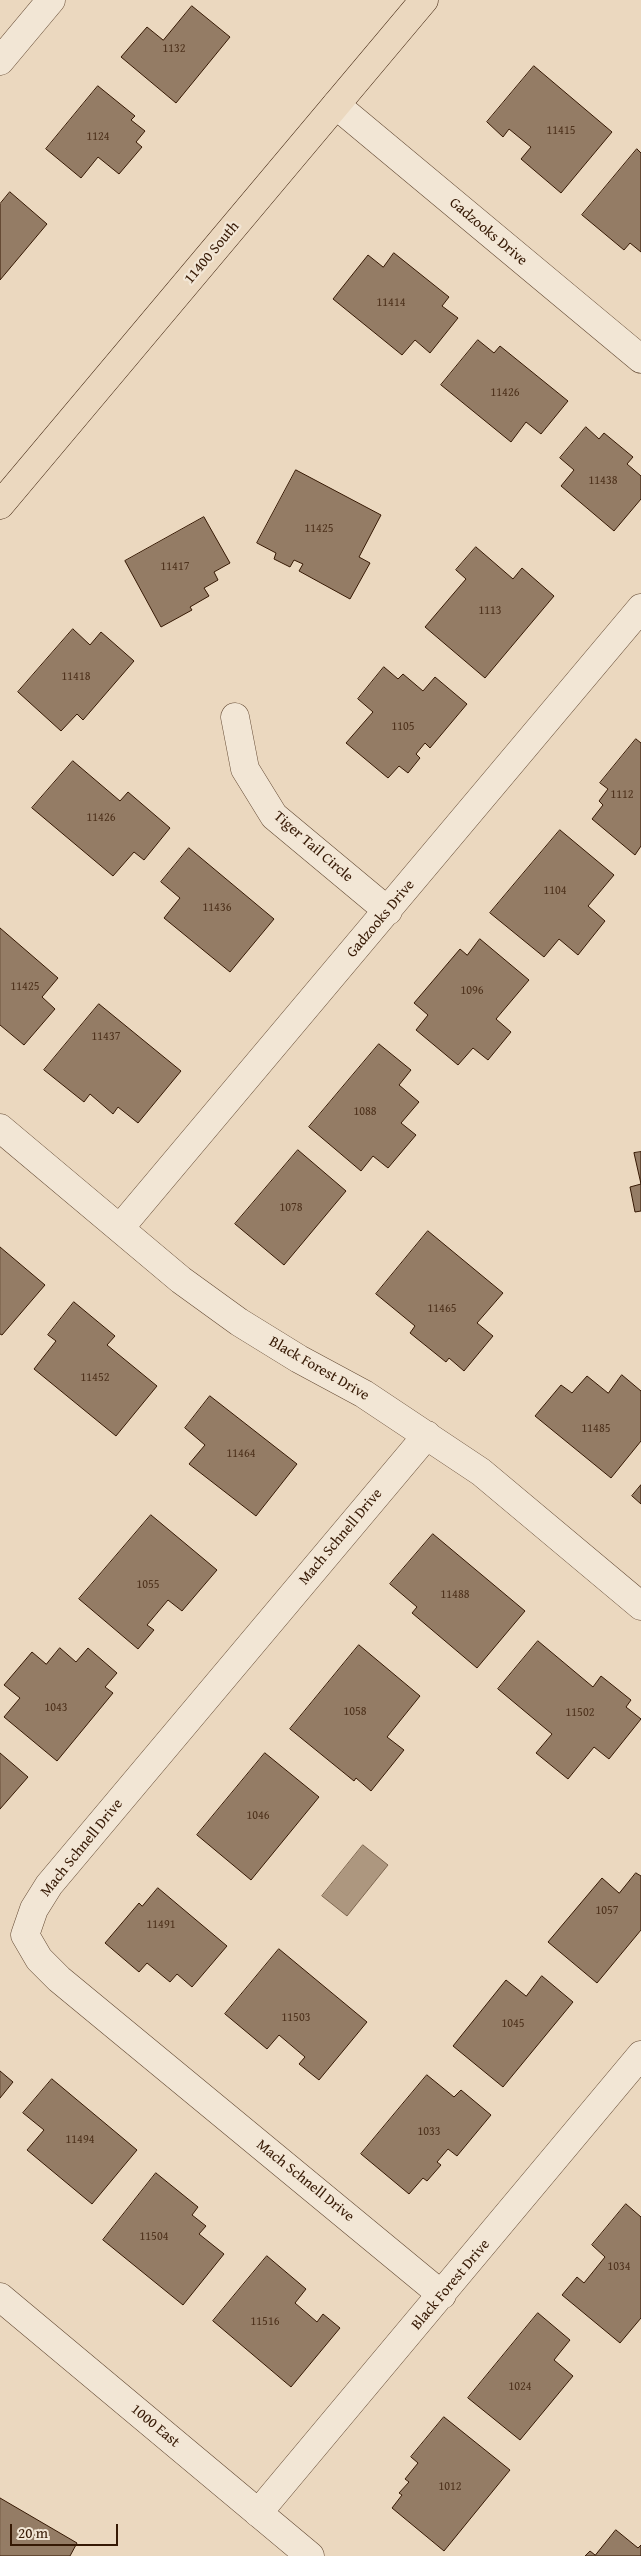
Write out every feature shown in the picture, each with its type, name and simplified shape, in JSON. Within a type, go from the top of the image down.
[{"type":"main road","name":"11400 South","points":[[0,505],[424,0]]},
{"type":"street","points":[[4,48],[51,0]]},
{"type":"street","name":"Gadzooks Drive","points":[[336,105],[641,359]]},
{"type":"street","name":"Gadzooks Drive","points":[[120,1228],[641,608]]},
{"type":"street","name":"Tiger Tail Circle","points":[[235,718],[244,769],[274,816],[388,911]]},
{"type":"street","name":"Black Forest Drive","points":[[0,1128],[181,1280],[239,1322],[299,1359],[364,1394],[427,1434],[481,1472],[641,1606]]},
{"type":"street","name":"Mach Schnell Drive","points":[[427,1434],[49,1886],[34,1909],[25,1936],[39,1959],[59,1979],[442,2295]]},
{"type":"street","name":"Black Forest Drive","points":[[258,2513],[641,2055]]},
{"type":"street","name":"1000 East","points":[[0,2297],[310,2556]]},
{"type":"shaded area","points":[[363,1845],[388,1865],[347,1916],[322,1896]]},
{"type":"building","points":[[192,6],[230,37],[176,103],[121,57],[147,27],[163,40]]},
{"type":"building","points":[[534,66],[612,132],[561,193],[521,159],[531,147],[509,129],[503,137],[487,122]]},
{"type":"building","points":[[98,86],[135,116],[131,120],[145,131],[136,142],[142,147],[119,174],[98,157],[81,178],[46,149]]},
{"type":"building","points":[[637,149],[641,153],[641,252],[630,243],[624,250],[582,215]]},
{"type":"building","points":[[10,192],[47,224],[0,280],[0,204]]},
{"type":"building","points":[[394,253],[449,297],[442,306],[458,318],[430,353],[415,340],[402,355],[333,299],[368,255],[383,267]]},
{"type":"building","points":[[478,340],[494,353],[500,346],[568,401],[541,434],[526,422],[511,442],[441,385]]},
{"type":"building","points":[[586,427],[599,439],[604,433],[633,457],[627,464],[641,476],[641,499],[614,531],[561,486],[574,470],[560,458]]},
{"type":"building","points":[[296,470],[381,515],[359,557],[370,563],[350,599],[299,571],[303,564],[294,560],[290,567],[274,559],[276,553],[257,543]]},
{"type":"building","points":[[204,517],[230,563],[214,572],[218,580],[204,588],[209,596],[190,607],[192,610],[161,627],[125,561]]},
{"type":"building","points":[[476,547],[513,579],[522,568],[554,596],[485,678],[425,627],[466,579],[456,570]]},
{"type":"building","points":[[73,629],[90,645],[101,632],[134,661],[83,720],[77,714],[61,731],[18,692]]},
{"type":"building","points":[[384,667],[398,679],[403,674],[423,691],[435,677],[467,704],[430,748],[425,743],[416,754],[420,758],[408,773],[399,766],[388,778],[346,743],[373,712],[358,699]]},
{"type":"building","points":[[636,739],[641,743],[641,846],[635,855],[592,819],[603,805],[599,801],[608,789],[600,783]]},
{"type":"building","points":[[73,761],[120,801],[128,792],[170,828],[144,860],[134,852],[113,876],[32,808]]},
{"type":"building","points":[[560,830],[614,875],[588,906],[605,921],[578,955],[559,939],[544,957],[490,913]]},
{"type":"building","points":[[189,848],[274,919],[230,972],[164,918],[180,898],[161,882]]},
{"type":"building","points":[[0,928],[58,978],[42,997],[55,1009],[24,1045],[0,1025]]},
{"type":"building","points":[[480,939],[529,980],[496,1019],[511,1032],[488,1060],[473,1048],[458,1065],[416,1030],[428,1015],[414,1003],[460,949],[467,955]]},
{"type":"building","points":[[99,1004],[181,1071],[138,1123],[118,1107],[113,1114],[90,1094],[84,1102],[44,1070]]},
{"type":"building","points":[[379,1044],[411,1070],[399,1085],[419,1102],[401,1123],[416,1135],[388,1168],[373,1156],[361,1171],[309,1127]]},
{"type":"building","points":[[298,1150],[346,1191],[284,1265],[235,1224]]},
{"type":"building","points":[[641,1152],[641,1184],[634,1153]]},
{"type":"building","points":[[641,1184],[641,1211],[635,1212],[630,1187]]},
{"type":"building","points":[[428,1231],[503,1293],[477,1323],[493,1336],[464,1371],[449,1358],[446,1362],[410,1333],[415,1326],[376,1294]]},
{"type":"building","points":[[0,1247],[45,1285],[2,1335],[0,1334]]},
{"type":"building","points":[[74,1302],[115,1336],[107,1345],[157,1386],[116,1436],[34,1369],[56,1341],[48,1335]]},
{"type":"building","points":[[622,1375],[641,1391],[641,1441],[611,1478],[535,1416],[561,1385],[572,1393],[587,1376],[608,1393]]},
{"type":"building","points":[[210,1396],[297,1464],[256,1516],[189,1464],[205,1445],[185,1428]]},
{"type":"building","points":[[641,1485],[641,1504],[632,1496]]},
{"type":"building","points":[[151,1515],[217,1570],[182,1611],[168,1600],[147,1625],[154,1630],[138,1649],[79,1599]]},
{"type":"building","points":[[433,1534],[525,1611],[477,1668],[412,1613],[417,1607],[390,1584]]},
{"type":"building","points":[[538,1641],[593,1687],[601,1676],[631,1700],[626,1707],[641,1719],[609,1759],[594,1747],[568,1779],[536,1753],[552,1734],[498,1689]]},
{"type":"building","points":[[359,1645],[420,1696],[387,1737],[404,1750],[371,1791],[356,1778],[354,1781],[290,1729]]},
{"type":"building","points":[[60,1648],[76,1662],[88,1648],[117,1673],[105,1687],[113,1693],[57,1761],[4,1717],[20,1698],[4,1685],[32,1652],[46,1664]]},
{"type":"building","points":[[0,1753],[28,1777],[0,1809]]},
{"type":"building","points":[[265,1753],[319,1797],[251,1880],[197,1835]]},
{"type":"building","points":[[636,1873],[641,1876],[641,1930],[597,1983],[548,1942],[602,1878],[619,1893]]},
{"type":"building","points":[[158,1888],[227,1946],[192,1987],[177,1974],[170,1982],[147,1963],[139,1972],[105,1943],[139,1903],[142,1906]]},
{"type":"building","points":[[279,1949],[367,2022],[319,2080],[299,2064],[305,2057],[279,2035],[267,2049],[225,2014]]},
{"type":"building","points":[[542,1976],[573,2002],[503,2087],[453,2046],[506,1980],[526,1996]]},
{"type":"building","points":[[0,2071],[13,2082],[0,2098]]},
{"type":"building","points":[[427,2075],[454,2097],[461,2090],[491,2115],[457,2156],[448,2149],[437,2162],[441,2165],[427,2181],[423,2178],[409,2194],[361,2154]]},
{"type":"building","points":[[52,2079],[137,2150],[92,2204],[27,2150],[44,2130],[23,2113]]},
{"type":"building","points":[[156,2173],[198,2207],[192,2215],[206,2226],[199,2234],[224,2254],[183,2305],[103,2240]]},
{"type":"building","points":[[626,2204],[641,2217],[641,2318],[620,2343],[562,2295],[577,2277],[584,2283],[605,2257],[592,2245]]},
{"type":"building","points":[[267,2256],[306,2289],[295,2303],[317,2322],[323,2314],[340,2328],[291,2387],[213,2321]]},
{"type":"building","points":[[538,2313],[570,2340],[554,2360],[573,2376],[520,2440],[468,2398]]},
{"type":"building","points":[[444,2417],[510,2470],[444,2551],[392,2508],[402,2495],[399,2493],[409,2482],[405,2479],[418,2463],[411,2457]]},
{"type":"building","points":[[0,2498],[77,2543],[70,2556],[0,2556]]},
{"type":"building","points":[[616,2530],[638,2548],[641,2545],[641,2556],[585,2556],[590,2551],[595,2555]]}]
